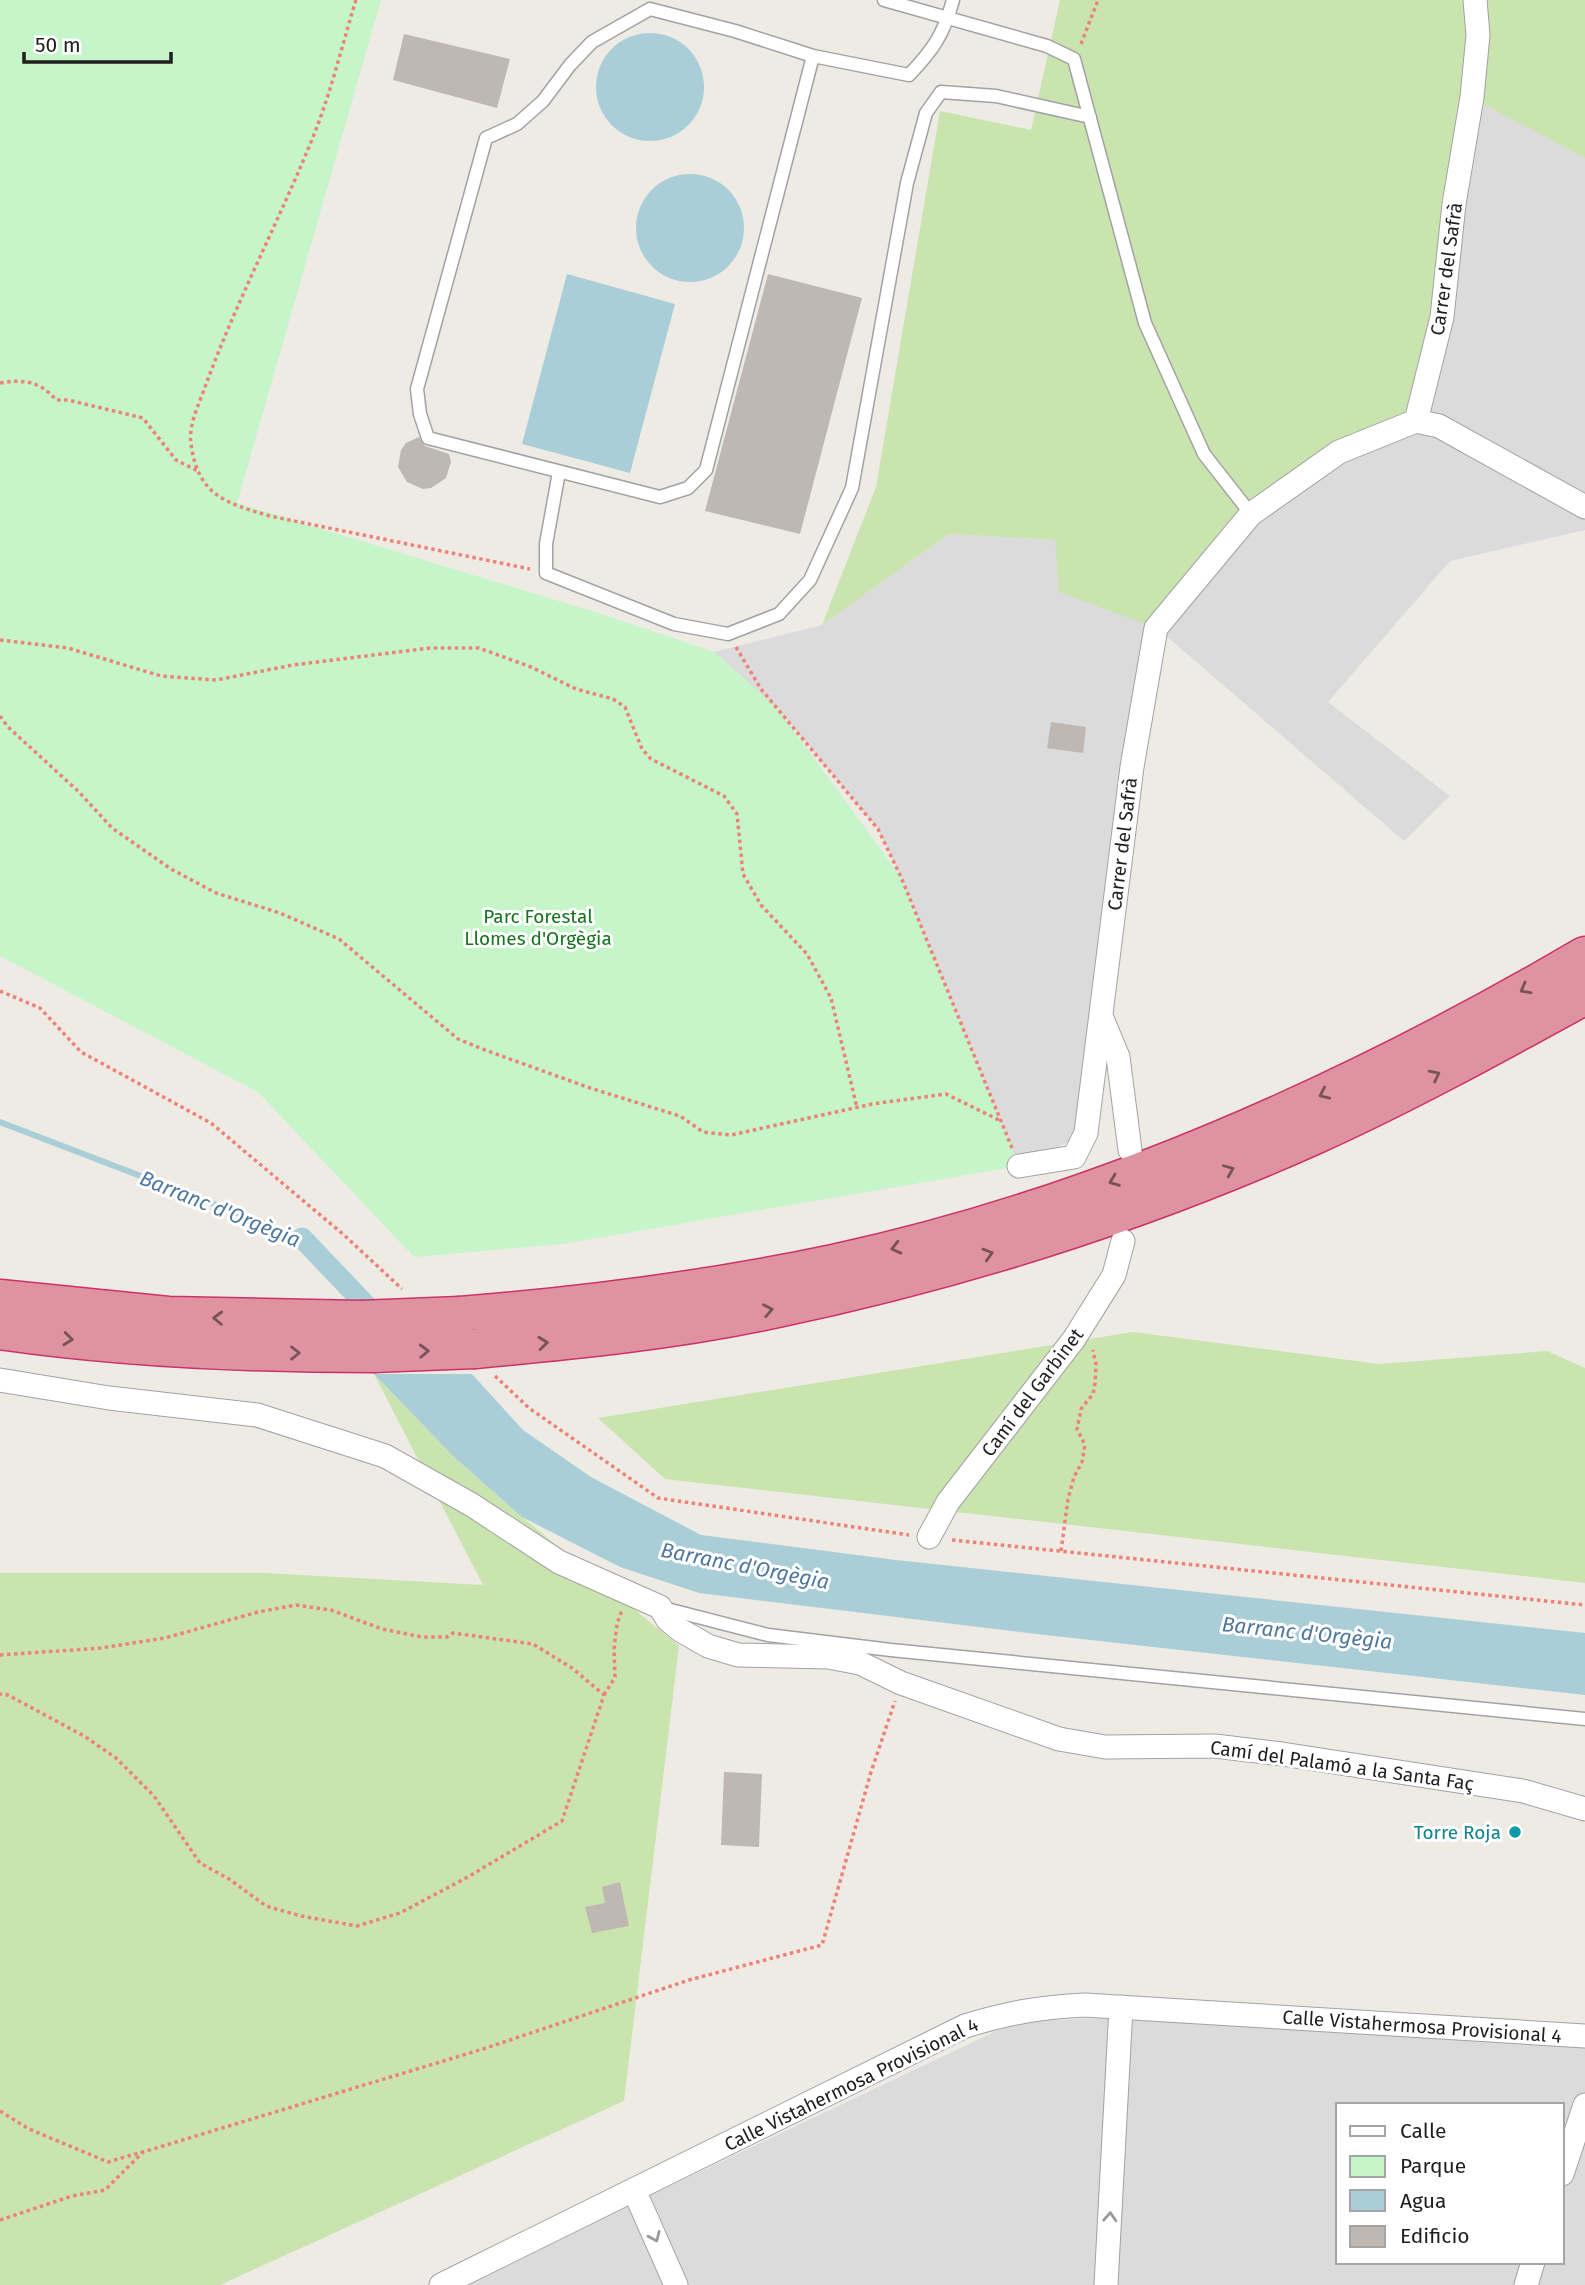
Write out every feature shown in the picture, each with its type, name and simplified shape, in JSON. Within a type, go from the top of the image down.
[{"type":"highway","points":[[475,1346],[576,1306],[758,1278],[835,1263],[1050,1204],[1194,1150],[1325,1094],[1402,1056],[1585,956]]},
{"type":"highway","points":[[0,1299],[475,1346],[651,1330],[772,1310],[1017,1247],[1166,1195],[1313,1136],[1585,995]]},
{"type":"highway","points":[[0,1331],[61,1339],[209,1351],[366,1336]]},
{"type":"street","name":"Carrer del Safrà","points":[[1019,1166],[1074,1157],[1086,1133],[1132,767],[1156,628],[1251,514],[1339,452],[1416,421],[1442,317],[1454,204],[1472,97],[1478,35],[1475,0]]},
{"type":"street","points":[[1416,421],[1439,426],[1585,507]]},
{"type":"street","points":[[1099,1013],[1118,1057],[1130,1150]]},
{"type":"street","name":"Camí del Garbinet","points":[[929,1537],[948,1502],[1074,1339],[1114,1275],[1123,1241]]},
{"type":"street","name":"Camí del Palamó a la Santa Faç","points":[[0,1380],[109,1398],[257,1415],[385,1456],[472,1505],[559,1562],[660,1607],[667,1620],[708,1646],[738,1655],[828,1657],[860,1663],[901,1683],[1059,1739],[1105,1747],[1215,1746],[1282,1754],[1523,1791],[1585,1810]]},
{"type":"street","name":"Calle Vistahermosa Provisional 4","points":[[441,2285],[965,2026],[1006,2013],[1044,2006],[1121,2007],[1585,2036]]},
{"type":"street","points":[[1106,2285],[1121,2007]]},
{"type":"street","points":[[1564,2168],[1585,2105]]},
{"type":"street","points":[[634,2190],[676,2285]]},
{"type":"street","points":[[1526,2285],[1532,2264]]},
{"type":"lane","points":[[884,0],[1048,46],[1074,59],[1145,323],[1205,454],[1251,514]]},
{"type":"lane","points":[[813,56],[706,470],[688,488],[660,497],[428,438],[420,414],[417,388],[486,138],[517,124],[543,101],[570,65],[592,42],[650,9],[735,30],[813,56],[908,75],[931,52],[948,18],[953,0]]},
{"type":"lane","points":[[559,472],[546,544],[546,573],[674,624],[728,634],[779,614],[810,580],[852,488],[907,183],[926,113],[941,92],[996,96],[1090,117]]},
{"type":"lane","points":[[660,1607],[768,1635],[891,1650],[1585,1719]]},
{"type":"path","points":[[356,0],[314,135],[217,355],[194,418],[190,441],[198,471],[211,492],[230,504],[270,516],[546,573]]},
{"type":"path","points":[[1074,59],[1098,0]]},
{"type":"path","points":[[0,383],[21,379],[48,391],[56,400],[68,400],[143,418],[176,460],[198,471]]},
{"type":"path","points":[[728,634],[761,689],[878,828],[901,877],[1019,1166]]},
{"type":"path","points":[[0,640],[68,648],[161,676],[216,680],[293,665],[430,648],[479,648],[531,667],[576,690],[613,699],[625,707],[642,749],[651,759],[723,796],[737,814],[743,874],[761,905],[807,954],[831,998],[857,1108]]},
{"type":"path","points":[[0,716],[8,727],[79,792],[112,828],[171,869],[216,893],[280,913],[339,939],[458,1039],[590,1088],[680,1116],[703,1132],[732,1135],[857,1108],[946,1094],[1001,1121]]},
{"type":"path","points":[[0,990],[40,1008],[81,1052],[211,1123],[344,1235],[403,1290]]},
{"type":"path","points":[[1061,1551],[1068,1499],[1074,1477],[1082,1462],[1085,1445],[1077,1429],[1081,1409],[1093,1394],[1095,1383],[1093,1309]]},
{"type":"path","points":[[475,1346],[529,1408],[658,1498],[929,1537],[1585,1605]]},
{"type":"path","points":[[0,1694],[8,1695],[84,1735],[116,1758],[154,1796],[201,1863],[229,1879],[266,1906],[301,1916],[357,1926],[400,1913],[466,1878],[562,1821],[604,1695],[615,1677],[617,1623],[629,1592]]},
{"type":"path","points":[[0,1655],[101,1648],[165,1638],[258,1612],[296,1605],[331,1610],[382,1629],[422,1637],[447,1637],[453,1633],[533,1644],[572,1668],[604,1695]]},
{"type":"path","points":[[0,2111],[29,2129],[108,2162],[483,2049],[689,1980],[822,1945],[871,1772],[901,1683]]},
{"type":"path","points":[[0,2220],[72,2196],[105,2190],[143,2152]]},
{"type":"shaded area","points":[[1472,97],[1585,158],[1585,530],[1450,561],[1328,702],[1450,796],[1404,841],[1157,628],[1086,1133],[1019,1166],[901,877],[878,829],[778,709],[714,652],[822,625],[949,534],[1055,540]]},
{"type":"shaded area","points":[[1105,2018],[1585,2037],[1585,2285],[470,2285],[657,2192],[1015,2022]]},
{"type":"green space","name":"Parc Forestal Llomes d'Orgègia","points":[[0,0],[381,0],[237,503],[598,613],[714,652],[778,709],[901,877],[1019,1166],[562,1244],[414,1257],[258,1092],[0,956]]},
{"type":"green space","points":[[1060,0],[1585,0],[1585,158],[1472,98],[1416,421],[1251,514],[1156,628],[1059,592],[1055,540],[949,534],[822,625],[876,487],[940,111],[1031,130]]},
{"type":"green space","points":[[1133,1332],[1379,1364],[1547,1351],[1585,1368],[1585,1583],[665,1479],[598,1418]]},
{"type":"green space","points":[[374,1374],[454,1457],[522,1517],[679,1646],[624,2101],[220,2285],[0,2285],[0,1573],[265,1573],[483,1585]]},
{"type":"water","points":[[650,33],[671,37],[688,49],[700,66],[704,87],[700,108],[688,125],[671,137],[650,141],[629,137],[612,125],[600,108],[596,87],[600,66],[612,49],[629,37]]},
{"type":"water","points":[[690,174],[711,178],[728,190],[740,207],[744,228],[740,249],[728,266],[711,278],[690,282],[669,278],[652,266],[640,249],[636,228],[640,207],[652,190],[669,178]]},
{"type":"water","points":[[567,274],[675,304],[630,473],[522,444]]},
{"type":"water","points":[[374,1374],[472,1374],[523,1430],[591,1477],[701,1535],[896,1560],[1585,1633],[1585,1695],[1028,1633],[699,1593],[620,1567],[522,1517],[454,1457]]},
{"type":"building","points":[[404,34],[510,59],[497,108],[393,80]]},
{"type":"building","points":[[768,274],[862,298],[800,534],[705,511]]},
{"type":"building","points":[[419,437],[425,446],[449,454],[451,462],[446,478],[431,488],[423,489],[407,482],[398,467],[401,450],[406,443]]},
{"type":"building","points":[[1051,722],[1086,727],[1083,753],[1047,748]]},
{"type":"building","points":[[724,1772],[762,1774],[759,1847],[721,1845]]},
{"type":"building","points":[[620,1882],[629,1926],[592,1933],[585,1907],[605,1903],[602,1887]]},
{"type":"waterway","name":"Barranc d'Orgègia","points":[[0,1122],[302,1238]]},
{"type":"waterway","name":"Barranc d'Orgègia","points":[[302,1238],[380,1320]]},
{"type":"place","name":"Torre Roja","points":[[1515,1832]]}]
